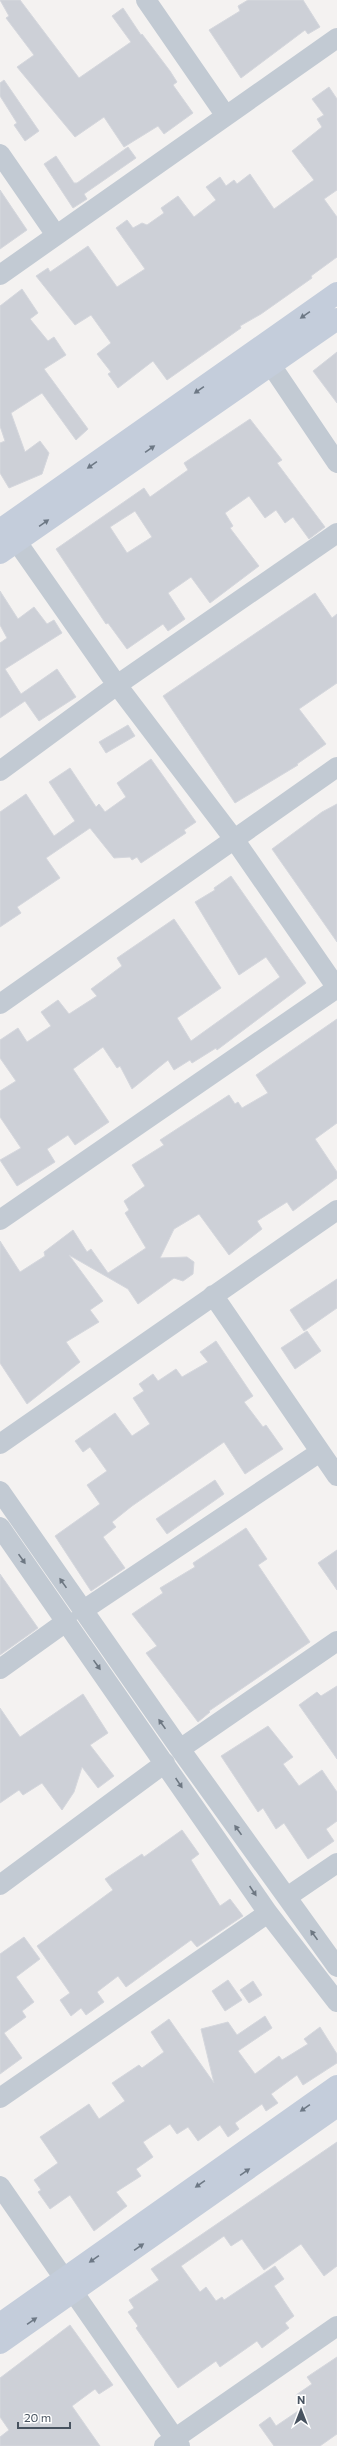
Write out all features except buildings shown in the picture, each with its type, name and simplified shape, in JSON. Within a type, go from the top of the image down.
[{"type":"street","points":[[146,0],[226,116]]},
{"type":"street","points":[[0,275],[337,38]]},
{"type":"street","points":[[0,154],[56,235]]},
{"type":"street","points":[[4,536],[337,293]]},
{"type":"street","points":[[4,536],[271,366],[337,319]]},
{"type":"street","points":[[271,366],[337,463]]},
{"type":"street","points":[[0,771],[117,685],[337,533]]},
{"type":"street","points":[[0,1220],[337,988],[234,839],[4,536]]},
{"type":"street","points":[[0,1004],[337,767]]},
{"type":"street","points":[[0,1444],[337,1210]]},
{"type":"street","points":[[213,1296],[337,1476]]},
{"type":"street","points":[[0,1669],[74,1616],[320,1452]]},
{"type":"street","points":[[0,1491],[74,1616],[165,1763],[268,1913],[337,2002]]},
{"type":"street","points":[[0,1527],[74,1616],[180,1749],[337,1967]]},
{"type":"street","points":[[180,1749],[337,1641]]},
{"type":"street","points":[[0,1885],[165,1763]]},
{"type":"street","points":[[287,1898],[337,1863]]},
{"type":"street","points":[[0,2098],[268,1913]]},
{"type":"street","points":[[0,2343],[69,2287],[337,2086]]},
{"type":"street","points":[[0,2324],[69,2287],[337,2106]]},
{"type":"street","points":[[0,2186],[173,2443],[337,2326]]}]
